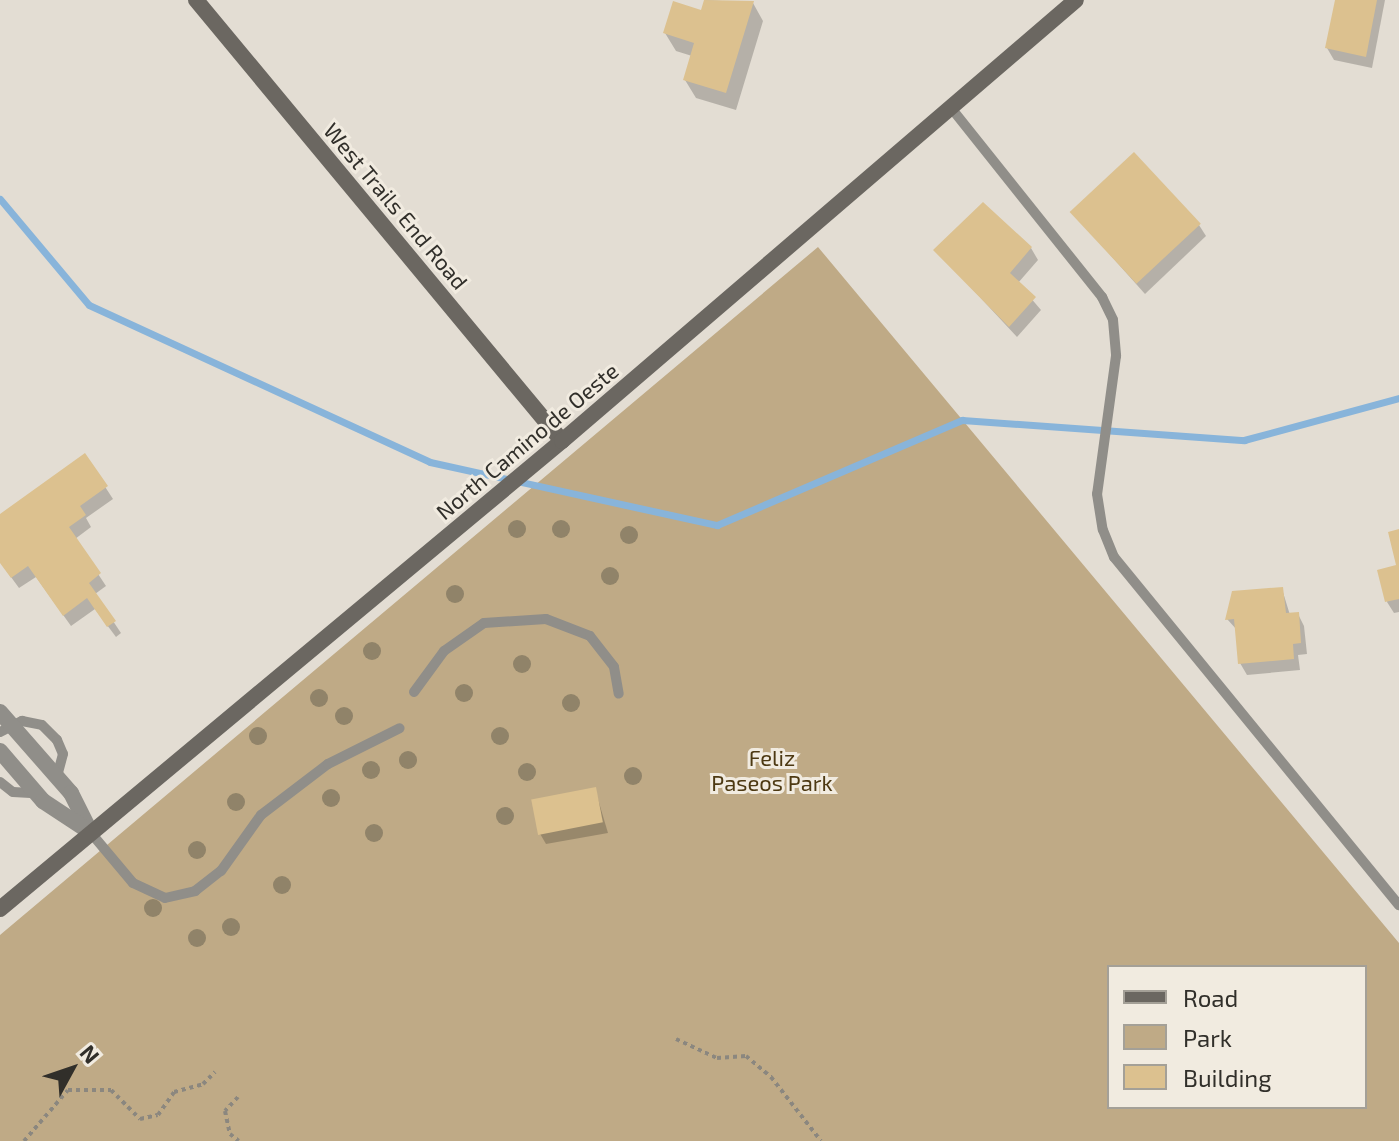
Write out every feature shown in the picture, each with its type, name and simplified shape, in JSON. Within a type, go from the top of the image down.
[{"type":"street","name":"West Trails End Road","points":[[196,0],[562,441]]},
{"type":"street","name":"North Camino de Oeste","points":[[0,909],[562,441],[1076,0]]},
{"type":"street","points":[[4,723],[57,777],[91,833]]},
{"type":"street","points":[[0,751],[35,793],[91,833]]},
{"type":"lane","points":[[952,109],[1102,297],[1113,320],[1116,356],[1097,494],[1103,530],[1114,557],[1399,905]]},
{"type":"lane","points":[[414,692],[444,651],[484,623],[546,619],[590,636],[614,667],[619,694]]},
{"type":"lane","points":[[4,723],[42,725],[57,740],[63,754],[57,777]]},
{"type":"lane","points":[[91,833],[133,883],[165,898],[195,891],[221,871],[261,815],[328,764],[400,728]]},
{"type":"lane","points":[[0,782],[13,792],[35,793]]},
{"type":"path","points":[[676,1039],[717,1058],[746,1056],[771,1077],[821,1141]]},
{"type":"path","points":[[24,1141],[68,1090],[111,1090],[140,1119],[158,1115],[174,1092],[203,1084],[215,1072]]},
{"type":"path","points":[[238,1097],[225,1111],[230,1134],[239,1141]]},
{"type":"green space","name":"Feliz Paseos Park","points":[[818,247],[1399,943],[1399,1141],[0,1141],[0,935]]},
{"type":"building","points":[[704,0],[754,1],[726,93],[683,80],[694,43],[663,33],[673,1],[701,10]]},
{"type":"building","points":[[1335,0],[1377,0],[1366,57],[1325,48]]},
{"type":"building","points":[[1134,152],[1201,224],[1136,284],[1070,212]]},
{"type":"building","points":[[983,202],[1032,247],[1010,273],[1036,297],[1009,327],[933,250]]},
{"type":"building","points":[[85,453],[108,486],[80,506],[86,515],[69,527],[101,573],[89,583],[116,621],[107,627],[87,598],[63,616],[28,566],[11,578],[0,563],[0,514]]},
{"type":"building","points":[[1399,529],[1399,599],[1385,602],[1377,570],[1396,565],[1388,532]]},
{"type":"building","points":[[1283,587],[1286,613],[1299,612],[1301,643],[1293,644],[1294,659],[1238,664],[1234,619],[1225,620],[1232,591]]},
{"type":"building","points":[[596,787],[603,822],[538,835],[531,800]]},
{"type":"waterway","points":[[0,199],[89,305],[430,462],[717,525],[962,420],[1244,440],[1399,398]]}]
